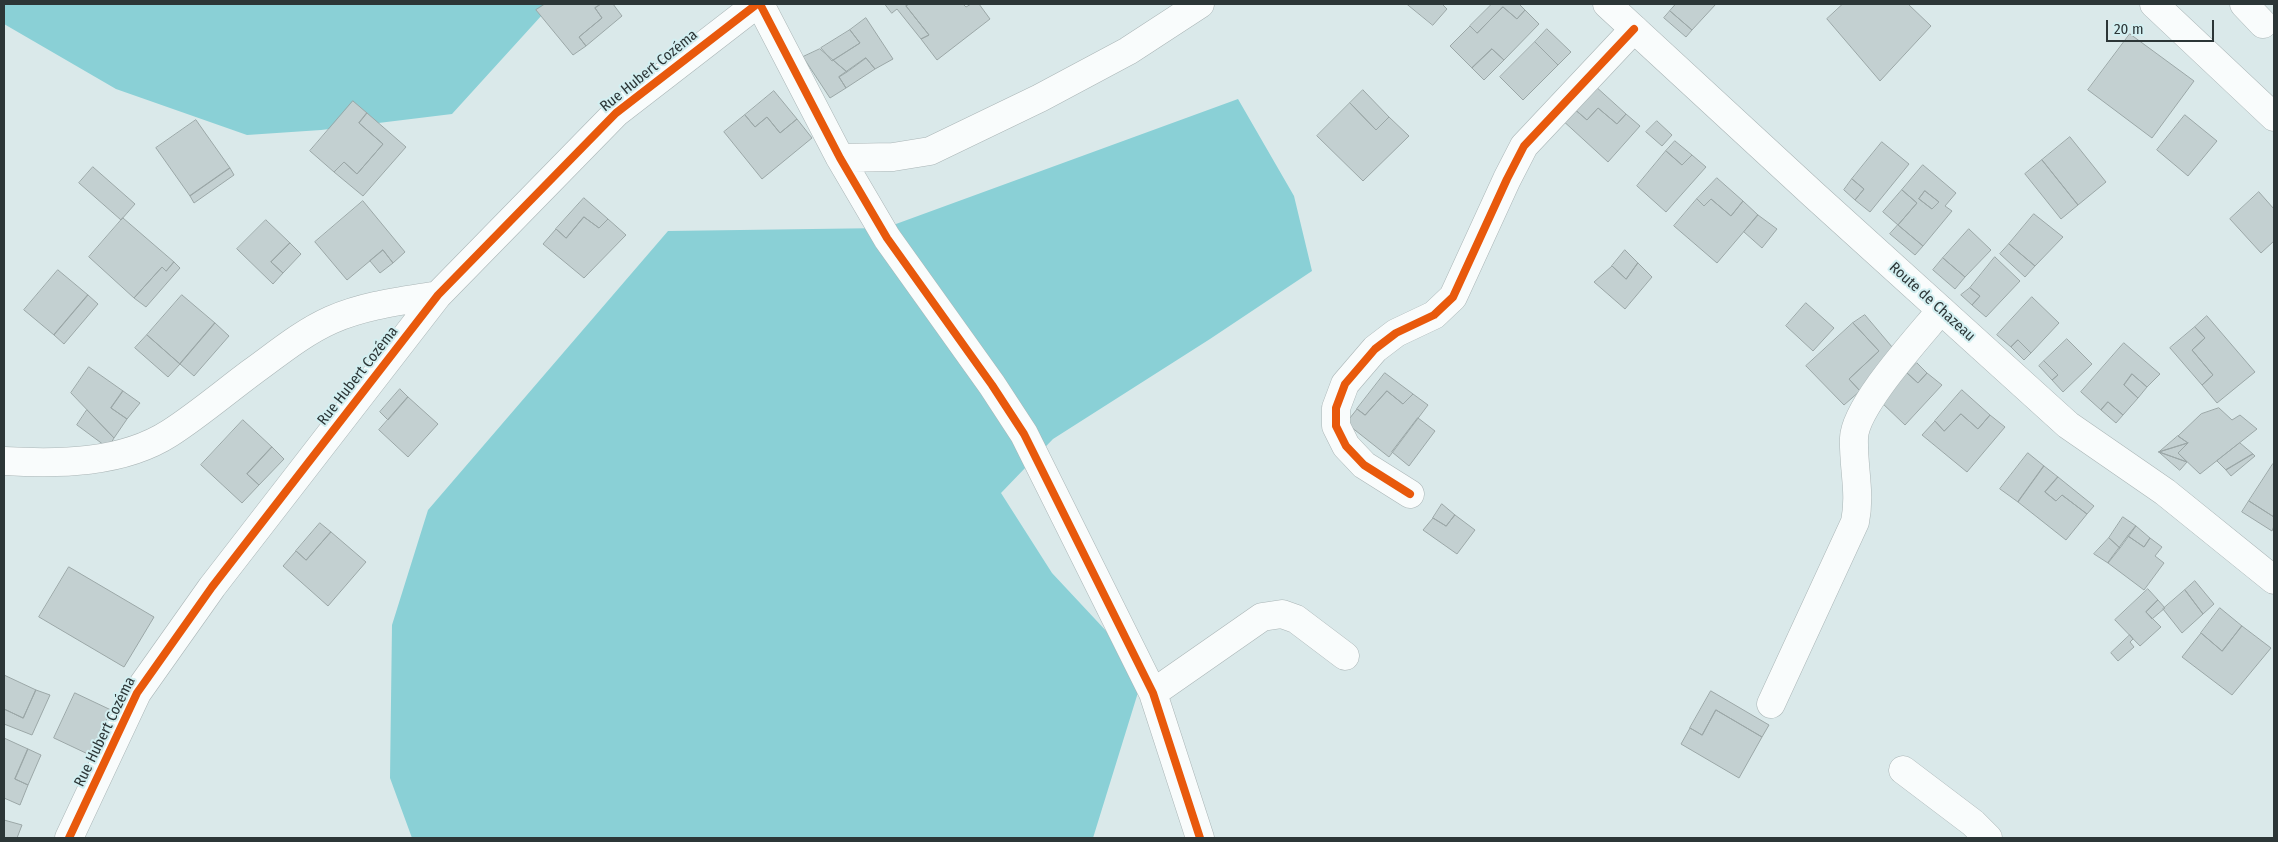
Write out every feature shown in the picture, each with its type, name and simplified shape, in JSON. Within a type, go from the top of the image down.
[{"type":"street","points":[[758,4],[840,158],[887,238],[992,385],[1024,434],[1153,693],[1200,838]]},
{"type":"street","name":"Rue Hubert Cozéma","points":[[69,838],[137,693],[212,587],[438,295],[616,113],[758,4]]},
{"type":"street","points":[[840,158],[893,157],[930,151],[965,136],[1128,51],[1200,4]]},
{"type":"street","name":"Route de Chazeau","points":[[1606,4],[2068,425],[2165,492],[2274,580]]},
{"type":"street","points":[[2154,4],[2274,117]]},
{"type":"street","points":[[2244,4],[2264,24]]},
{"type":"street","points":[[1410,494],[1364,465],[1346,446],[1336,426],[1336,408],[1345,384],[1375,349],[1396,333],[1434,315],[1453,296],[1524,146],[1634,29]]},
{"type":"street","points":[[4,461],[52,463],[118,455],[141,448],[169,434],[293,342],[331,320],[367,307],[438,295]]},
{"type":"street","points":[[1770,704],[1855,522],[1858,506],[1854,438],[1856,423],[1868,402],[1941,310]]},
{"type":"street","points":[[1153,693],[1262,617],[1282,614],[1296,619],[1346,656]]},
{"type":"street","points":[[1903,770],[1973,823],[1988,838]]},
{"type":"shaded area","points":[[4,4],[552,4],[452,114],[321,130],[247,135],[116,89],[4,24]]},
{"type":"shaded area","points":[[1238,99],[1294,196],[1312,271],[1210,339],[1053,439],[1001,493],[1052,573],[1109,634],[1140,686],[1093,838],[412,838],[390,778],[392,625],[428,510],[668,231],[885,228]]},
{"type":"building","points":[[545,4],[601,4],[595,8],[602,18],[579,37],[586,46],[573,55],[536,10]]},
{"type":"building","points":[[601,4],[613,4],[622,16],[586,46],[579,37],[602,18],[595,8]]},
{"type":"building","points":[[885,4],[909,4],[906,6],[929,35],[921,39],[897,9],[892,13]]},
{"type":"building","points":[[909,4],[963,4],[966,7],[971,4],[979,4],[990,19],[937,60],[921,39],[929,35],[906,6]]},
{"type":"building","points":[[1407,4],[1442,4],[1447,9],[1433,25]]},
{"type":"building","points":[[1492,4],[1519,4],[1525,10],[1517,19],[1503,7],[1477,33],[1470,26]]},
{"type":"building","points":[[1676,4],[1716,4],[1692,30],[1670,11]]},
{"type":"building","points":[[1843,4],[1908,4],[1931,26],[1880,81],[1827,19]]},
{"type":"building","points":[[1503,7],[1517,19],[1525,10],[1539,24],[1504,60],[1492,49],[1472,68],[1450,46],[1470,26],[1477,33]]},
{"type":"building","points":[[1670,11],[1692,30],[1686,37],[1664,18]]},
{"type":"building","points":[[866,18],[893,59],[875,69],[866,58],[847,72],[833,60],[860,43],[850,30]]},
{"type":"building","points":[[1547,29],[1571,52],[1558,65],[1535,42]]},
{"type":"building","points":[[850,30],[860,43],[832,61],[821,48]]},
{"type":"building","points":[[2130,34],[2194,81],[2152,138],[2088,90]]},
{"type":"building","points":[[1535,42],[1558,65],[1523,100],[1500,77]]},
{"type":"building","points":[[820,49],[847,72],[839,77],[846,88],[830,98],[803,57]]},
{"type":"building","points":[[1492,49],[1504,60],[1484,80],[1472,68]]},
{"type":"building","points":[[866,58],[875,69],[846,88],[839,77]]},
{"type":"building","points":[[1594,85],[1626,114],[1617,124],[1598,108],[1587,120],[1572,107]]},
{"type":"building","points":[[1363,90],[1389,117],[1376,130],[1350,103]]},
{"type":"building","points":[[774,91],[797,119],[780,133],[767,117],[755,127],[745,115]]},
{"type":"building","points":[[353,101],[367,113],[359,123],[383,144],[357,174],[344,162],[334,172],[310,151]]},
{"type":"building","points":[[1350,103],[1376,130],[1389,117],[1409,136],[1363,181],[1317,136]]},
{"type":"building","points":[[1572,107],[1587,120],[1598,108],[1617,124],[1626,114],[1640,126],[1608,162],[1560,118]]},
{"type":"building","points":[[367,113],[406,147],[363,196],[334,172],[344,162],[357,174],[383,144],[359,123]]},
{"type":"building","points":[[745,115],[755,127],[767,117],[780,133],[797,119],[812,138],[762,179],[724,132]]},
{"type":"building","points":[[2185,115],[2217,141],[2188,176],[2157,150]]},
{"type":"building","points":[[196,120],[230,168],[190,196],[156,148]]},
{"type":"building","points":[[1657,121],[1672,135],[1662,146],[1646,132]]},
{"type":"building","points":[[2070,137],[2106,182],[2078,205],[2042,160]]},
{"type":"building","points":[[1675,141],[1692,155],[1682,165],[1666,151]]},
{"type":"building","points":[[1882,142],[1909,164],[1870,212],[1855,200],[1864,189],[1852,179]]},
{"type":"building","points":[[1666,151],[1682,165],[1692,155],[1706,167],[1666,212],[1637,186]]},
{"type":"building","points":[[2042,160],[2078,205],[2061,219],[2025,174]]},
{"type":"building","points":[[1923,165],[1956,193],[1945,206],[1952,211],[1923,246],[1898,225],[1917,203],[1902,190]],"holes":[[[1925,191],[1939,202],[1932,209],[1919,199]]]},
{"type":"building","points":[[93,167],[135,204],[121,220],[79,183]]},
{"type":"building","points":[[230,168],[234,175],[194,203],[190,196]]},
{"type":"building","points":[[1717,178],[1743,201],[1731,216],[1711,199],[1704,206],[1697,199]]},
{"type":"building","points":[[1852,179],[1864,189],[1855,200],[1844,190]]},
{"type":"building","points":[[1902,190],[1917,203],[1898,225],[1883,212]]},
{"type":"building","points":[[1925,191],[1939,202],[1932,209],[1919,199]]},
{"type":"building","points":[[2259,192],[2274,209],[2274,241],[2261,253],[2230,219]]},
{"type":"building","points":[[584,198],[608,219],[599,228],[584,217],[566,238],[556,229]]},
{"type":"building","points":[[1697,199],[1704,206],[1711,199],[1731,216],[1743,201],[1758,215],[1717,263],[1674,226]]},
{"type":"building","points":[[363,201],[405,252],[393,263],[383,250],[347,280],[315,242]]},
{"type":"building","points":[[2034,214],[2063,237],[2035,266],[2009,244]]},
{"type":"building","points":[[1758,215],[1777,229],[1762,248],[1744,232]]},
{"type":"building","points":[[584,217],[599,228],[608,219],[626,235],[584,278],[543,244],[556,229],[566,238]]},
{"type":"building","points":[[123,218],[174,262],[166,271],[162,267],[134,298],[89,257]]},
{"type":"building","points":[[266,220],[290,243],[271,262],[283,273],[273,284],[237,249]]},
{"type":"building","points":[[1898,225],[1923,246],[1915,255],[1890,234]]},
{"type":"building","points":[[1969,229],[1991,250],[1965,277],[1943,258]]},
{"type":"building","points":[[290,243],[301,254],[283,273],[271,262]]},
{"type":"building","points":[[2009,244],[2035,266],[2025,277],[2000,254]]},
{"type":"building","points":[[383,250],[393,263],[380,273],[370,261]]},
{"type":"building","points":[[1625,250],[1638,263],[1626,279],[1612,266]]},
{"type":"building","points":[[1995,257],[2020,281],[1986,317],[1972,305],[1980,296],[1970,288]]},
{"type":"building","points":[[1943,258],[1965,277],[1955,289],[1933,270]]},
{"type":"building","points":[[174,262],[180,268],[146,307],[134,298],[162,267],[166,271]]},
{"type":"building","points":[[1638,263],[1652,277],[1625,309],[1594,282],[1612,266],[1626,279]]},
{"type":"building","points":[[58,270],[88,295],[54,335],[24,310]]},
{"type":"building","points":[[1970,288],[1980,296],[1972,305],[1961,295]]},
{"type":"building","points":[[88,295],[98,304],[64,344],[54,335]]},
{"type":"building","points":[[182,295],[215,323],[180,364],[147,335]]},
{"type":"building","points":[[2032,297],[2059,323],[2031,353],[2018,340],[2011,347],[1997,335]]},
{"type":"building","points":[[1806,303],[1834,328],[1813,351],[1786,326]]},
{"type":"building","points":[[1865,315],[1898,354],[1860,391],[1849,379],[1879,351],[1853,323]]},
{"type":"building","points":[[2207,316],[2255,372],[2217,403],[2202,385],[2213,375],[2192,350],[2205,338],[2195,327]]},
{"type":"building","points":[[215,323],[229,336],[194,376],[180,364]]},
{"type":"building","points":[[1853,323],[1879,351],[1849,379],[1860,391],[1844,405],[1806,366]]},
{"type":"building","points":[[2195,327],[2205,338],[2192,350],[2213,375],[2202,385],[2170,348]]},
{"type":"building","points":[[147,335],[180,364],[168,377],[135,348]]},
{"type":"building","points":[[2067,339],[2092,364],[2063,392],[2052,380],[2058,375],[2044,361]]},
{"type":"building","points":[[2018,340],[2031,353],[2024,360],[2011,347]]},
{"type":"building","points":[[2124,343],[2160,374],[2147,387],[2132,374],[2124,385],[2138,398],[2123,415],[2108,402],[2101,410],[2081,392]]},
{"type":"building","points":[[2044,361],[2058,375],[2052,380],[2039,366]]},
{"type":"building","points":[[1917,363],[1927,373],[1918,383],[1907,373]]},
{"type":"building","points":[[89,367],[123,391],[111,408],[127,419],[114,438],[71,393]]},
{"type":"building","points":[[1385,373],[1413,394],[1403,404],[1387,391],[1365,415],[1357,409]]},
{"type":"building","points":[[1907,373],[1918,383],[1927,373],[1942,385],[1905,425],[1880,401]]},
{"type":"building","points":[[2132,374],[2147,387],[2138,398],[2124,385]]},
{"type":"building","points":[[400,389],[408,397],[388,420],[380,412]]},
{"type":"building","points":[[1962,390],[1990,415],[1978,429],[1961,414],[1944,431],[1935,421]]},
{"type":"building","points":[[123,391],[140,403],[127,419],[111,408]]},
{"type":"building","points":[[1387,391],[1403,404],[1413,394],[1428,405],[1389,457],[1346,423],[1357,409],[1365,415]]},
{"type":"building","points":[[408,397],[438,424],[408,457],[379,430]]},
{"type":"building","points":[[2108,402],[2123,415],[2116,423],[2101,410]]},
{"type":"building","points":[[2219,408],[2232,420],[2240,415],[2257,429],[2200,474],[2178,453],[2188,443],[2178,436],[2201,414]]},
{"type":"building","points":[[87,410],[114,438],[108,448],[77,425]]},
{"type":"building","points":[[1961,414],[1978,429],[1990,415],[2005,427],[1967,472],[1922,435],[1935,421],[1944,431]]},
{"type":"building","points":[[1418,418],[1435,431],[1409,466],[1392,452]]},
{"type":"building","points":[[243,420],[272,447],[247,474],[259,485],[242,503],[201,465]]},
{"type":"building","points":[[2178,436],[2188,443],[2159,452]]},
{"type":"building","points":[[2188,443],[2178,453],[2187,462],[2159,452]]},
{"type":"building","points":[[2240,443],[2253,454],[2226,470],[2217,461]]},
{"type":"building","points":[[272,447],[284,459],[259,485],[247,474]]},
{"type":"building","points":[[2159,452],[2187,462],[2180,470]]},
{"type":"building","points":[[2028,453],[2044,466],[2018,502],[2000,489]]},
{"type":"building","points":[[2253,454],[2255,456],[2231,476],[2226,470]]},
{"type":"building","points":[[2274,465],[2274,517],[2249,501]]},
{"type":"building","points":[[2044,466],[2058,477],[2045,492],[2056,501],[2062,495],[2087,514],[2066,540],[2018,502]]},
{"type":"building","points":[[2058,477],[2094,506],[2087,514],[2062,495],[2056,501],[2045,492]]},
{"type":"building","points":[[2249,501],[2274,517],[2272,531],[2242,512]]},
{"type":"building","points":[[1442,504],[1455,515],[1446,526],[1433,518]]},
{"type":"building","points":[[1455,515],[1475,530],[1457,554],[1423,530],[1433,518],[1446,526]]},
{"type":"building","points":[[2123,517],[2136,526],[2120,548],[2109,538]]},
{"type":"building","points":[[320,523],[331,532],[306,560],[296,551]]},
{"type":"building","points":[[2136,526],[2150,538],[2144,547],[2128,536]]},
{"type":"building","points":[[331,532],[366,562],[328,606],[283,566],[296,551],[306,560]]},
{"type":"building","points":[[2128,536],[2144,547],[2150,538],[2162,547],[2155,556],[2164,563],[2144,590],[2108,563]]},
{"type":"building","points":[[2109,538],[2120,548],[2108,563],[2094,554]]},
{"type":"building","points":[[69,567],[154,617],[124,667],[39,617]]},
{"type":"building","points":[[2195,581],[2214,604],[2203,614],[2185,590]]},
{"type":"building","points":[[2148,589],[2158,600],[2146,612],[2161,627],[2140,646],[2115,620]]},
{"type":"building","points":[[2185,590],[2203,614],[2182,633],[2163,609]]},
{"type":"building","points":[[2158,600],[2165,608],[2152,619],[2146,612]]},
{"type":"building","points":[[2220,608],[2242,626],[2222,651],[2201,633]]},
{"type":"building","points":[[2242,626],[2271,648],[2232,695],[2182,657],[2201,633],[2222,651]]},
{"type":"building","points":[[2130,635],[2133,639],[2130,642],[2134,647],[2118,661],[2111,653]]},
{"type":"building","points":[[4,675],[36,690],[23,718],[4,709]]},
{"type":"building","points":[[36,690],[50,695],[32,735],[4,724],[4,709],[23,718]]},
{"type":"building","points":[[1711,691],[1769,725],[1762,737],[1716,710],[1702,735],[1690,728]]},
{"type":"building","points":[[75,693],[111,710],[90,755],[54,738]]},
{"type":"building","points":[[1716,710],[1762,737],[1739,778],[1681,744],[1690,728],[1702,735]]},
{"type":"building","points":[[4,738],[28,749],[15,779],[28,785],[20,805],[4,798]]},
{"type":"building","points":[[28,749],[41,755],[28,785],[15,779]]},
{"type":"building","points":[[4,820],[22,825],[17,838],[4,838]]},
{"type":"cycle path","points":[[69,838],[137,693],[212,587],[438,295],[616,113],[757,4]]},
{"type":"cycle path","points":[[760,4],[840,158],[887,238],[992,385],[1024,434],[1153,693],[1200,838]]},
{"type":"cycle path","points":[[1410,494],[1364,465],[1346,446],[1336,426],[1336,408],[1345,384],[1375,349],[1396,333],[1434,315],[1453,297],[1524,146],[1634,29]]}]
